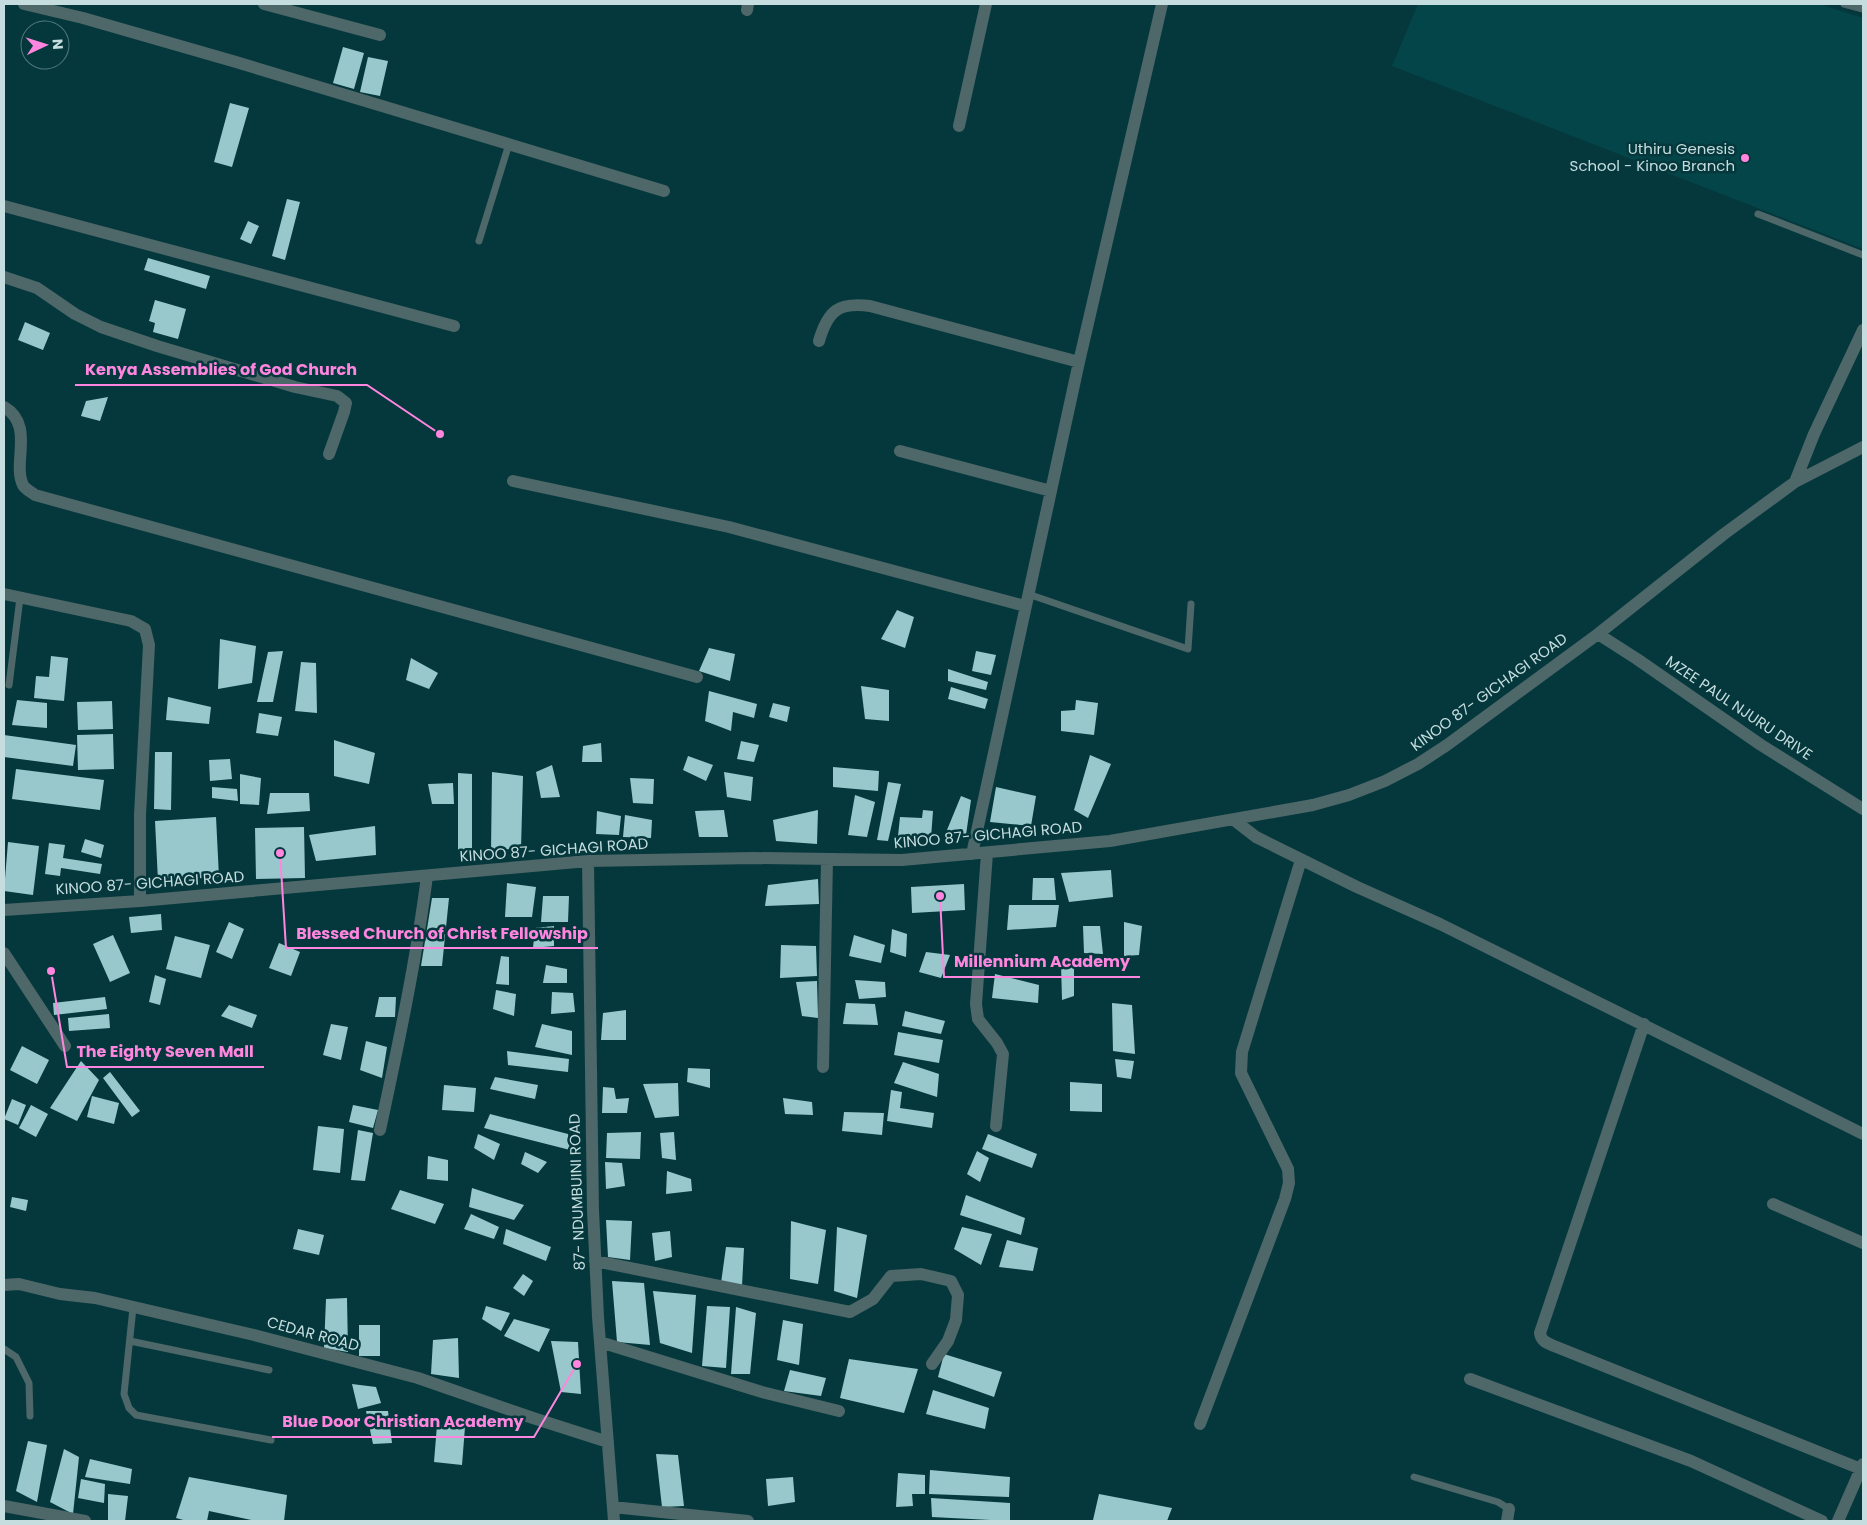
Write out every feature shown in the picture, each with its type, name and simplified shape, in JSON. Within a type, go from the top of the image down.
[{"type":"street","points":[[24,4],[82,18],[236,62],[664,191]]},
{"type":"street","points":[[264,4],[291,8],[380,35]]},
{"type":"street","points":[[959,126],[986,4]]},
{"type":"street","points":[[972,854],[1079,362],[1162,4]]},
{"type":"street","points":[[4,206],[454,326]]},
{"type":"street","points":[[4,277],[36,288],[75,314],[101,327],[157,346],[277,381],[337,396],[346,403],[329,454]]},
{"type":"street","points":[[819,341],[823,328],[834,312],[842,306],[855,304],[870,306],[1079,362]]},
{"type":"street","points":[[1795,482],[1814,434],[1863,330]]},
{"type":"street","points":[[4,407],[18,423],[22,449],[20,474],[24,486],[35,495],[697,677]]},
{"type":"street","name":"KINOO 87- GICHAGI ROAD","points":[[4,910],[140,901],[588,861],[754,858],[902,860],[1110,842],[1312,805],[1385,781],[1418,764],[1447,745],[1598,634],[1724,534],[1795,482],[1863,447]]},
{"type":"street","points":[[900,451],[1051,491]]},
{"type":"street","points":[[513,481],[729,527],[1027,600]]},
{"type":"street","points":[[4,594],[131,622],[145,629],[149,645],[140,816],[140,901]]},
{"type":"street","name":"MZEE PAUL NJURU DRIVE","points":[[1598,634],[1761,744],[1863,809]]},
{"type":"street","points":[[1234,820],[1256,838],[1357,887],[1440,924],[1863,1134]]},
{"type":"street","points":[[988,853],[976,1004],[978,1019],[997,1043],[1003,1054],[996,1126]]},
{"type":"street","points":[[823,1067],[827,859]]},
{"type":"street","points":[[1200,1424],[1290,1183],[1288,1169],[1248,1090],[1241,1073],[1240,1063],[1302,860]]},
{"type":"street","name":"87- NDUMBUINI ROAD","points":[[588,861],[595,1261],[614,1521]]},
{"type":"street","points":[[380,1130],[402,1028],[420,928],[427,876]]},
{"type":"street","points":[[4,953],[65,1046]]},
{"type":"street","points":[[1644,1024],[1540,1333],[1541,1338],[1554,1346],[1862,1467],[1838,1521]]},
{"type":"street","points":[[1772,1204],[1863,1243]]},
{"type":"street","points":[[595,1261],[850,1312],[873,1300],[891,1276],[921,1274],[951,1281],[958,1296],[956,1320],[948,1341],[932,1364]]},
{"type":"street","name":"CEDAR ROAD","points":[[4,1285],[19,1284],[60,1294],[95,1298],[254,1335],[418,1378],[532,1418],[608,1442]]},
{"type":"street","points":[[600,1342],[762,1392],[838,1411]]},
{"type":"street","points":[[1470,1379],[1691,1461],[1822,1521]]},
{"type":"street","points":[[4,1506],[85,1521]]},
{"type":"street","points":[[613,1506],[748,1521]]},
{"type":"lane","points":[[1844,4],[1863,9]]},
{"type":"lane","points":[[479,241],[509,144]]},
{"type":"lane","points":[[1758,214],[1863,255]]},
{"type":"lane","points":[[9,685],[20,598]]},
{"type":"lane","points":[[1027,600],[1188,648],[1191,604]]},
{"type":"lane","points":[[133,1308],[124,1394],[129,1408],[136,1416],[271,1440]]},
{"type":"lane","points":[[130,1341],[269,1370]]},
{"type":"lane","points":[[4,1349],[16,1356],[28,1383],[30,1416]]},
{"type":"lane","points":[[1414,1477],[1498,1502],[1508,1515]]},
{"type":"shaded area","name":"Uthiru Genesis School - Kinoo Branch","points":[[1418,4],[1819,4],[1863,18],[1863,249],[1392,66]]},
{"type":"building","points":[[343,47],[364,53],[354,89],[333,83]]},
{"type":"building","points":[[368,57],[388,61],[380,96],[360,92]]},
{"type":"building","points":[[230,103],[249,108],[232,167],[214,162]]},
{"type":"building","points":[[287,199],[300,202],[285,260],[272,256]]},
{"type":"building","points":[[248,221],[259,226],[251,244],[240,239]]},
{"type":"building","points":[[148,258],[210,276],[206,289],[144,270]]},
{"type":"building","points":[[155,300],[186,309],[178,339],[153,332],[155,323],[149,321]]},
{"type":"building","points":[[25,322],[50,333],[43,350],[18,340]]},
{"type":"building","points":[[108,397],[100,421],[81,416],[86,401]]},
{"type":"building","points":[[897,610],[914,617],[905,648],[881,639]]},
{"type":"building","points":[[220,639],[256,646],[252,683],[218,689]]},
{"type":"building","points":[[709,648],[735,654],[730,681],[699,671]]},
{"type":"building","points":[[283,651],[273,702],[257,702],[268,652]]},
{"type":"building","points":[[976,651],[996,655],[991,675],[972,671]]},
{"type":"building","points":[[51,656],[68,658],[64,701],[34,698],[36,676],[49,677]]},
{"type":"building","points":[[411,658],[438,673],[429,689],[406,680]]},
{"type":"building","points":[[301,662],[316,663],[317,713],[295,711]]},
{"type":"building","points":[[948,669],[988,682],[986,690],[948,681]]},
{"type":"building","points":[[861,686],[889,690],[889,721],[865,719]]},
{"type":"building","points":[[951,687],[988,699],[985,709],[948,699]]},
{"type":"building","points":[[709,691],[757,704],[754,718],[733,712],[731,731],[705,721]]},
{"type":"building","points":[[168,697],[211,707],[209,724],[166,720]]},
{"type":"building","points":[[17,700],[47,703],[47,728],[12,725]]},
{"type":"building","points":[[1076,700],[1098,703],[1094,735],[1061,731],[1061,711],[1075,710]]},
{"type":"building","points":[[112,701],[113,729],[78,730],[77,702]]},
{"type":"building","points":[[773,703],[790,707],[787,722],[769,717]]},
{"type":"building","points":[[259,713],[282,717],[278,736],[256,733]]},
{"type":"building","points":[[113,734],[114,769],[78,770],[77,735]]},
{"type":"building","points":[[4,735],[76,745],[73,766],[4,757]]},
{"type":"building","points":[[334,740],[375,753],[369,784],[334,776]]},
{"type":"building","points":[[741,741],[759,745],[754,762],[737,759]]},
{"type":"building","points":[[601,743],[602,762],[582,762],[583,746]]},
{"type":"building","points":[[155,752],[172,752],[171,810],[154,809]]},
{"type":"building","points":[[1090,755],[1111,764],[1088,818],[1074,810]]},
{"type":"building","points":[[688,756],[713,765],[706,781],[683,770]]},
{"type":"building","points":[[230,759],[232,779],[210,781],[209,760]]},
{"type":"building","points":[[552,765],[560,797],[541,798],[536,772]]},
{"type":"building","points":[[833,767],[879,771],[878,791],[833,787]]},
{"type":"building","points":[[16,769],[104,780],[100,810],[12,799]]},
{"type":"building","points":[[492,772],[523,776],[521,848],[491,851]]},
{"type":"building","points":[[724,772],[753,777],[751,801],[727,797]]},
{"type":"building","points":[[458,773],[472,774],[472,854],[458,853]]},
{"type":"building","points":[[240,774],[261,778],[259,805],[240,804]]},
{"type":"building","points":[[630,778],[654,779],[653,804],[633,803]]},
{"type":"building","points":[[888,782],[901,784],[888,841],[877,840]]},
{"type":"building","points":[[453,783],[454,804],[432,804],[428,784]]},
{"type":"building","points":[[212,787],[237,789],[238,801],[212,798]]},
{"type":"building","points":[[996,787],[1036,796],[1031,826],[990,822]]},
{"type":"building","points":[[270,793],[309,793],[310,811],[267,814]]},
{"type":"building","points":[[855,795],[875,802],[867,837],[848,835]]},
{"type":"building","points":[[961,796],[971,800],[966,835],[947,830]]},
{"type":"building","points":[[724,810],[728,837],[699,837],[695,811]]},
{"type":"building","points":[[818,810],[817,844],[776,841],[773,820]]},
{"type":"building","points":[[923,810],[933,811],[931,838],[898,836],[900,817],[922,818]]},
{"type":"building","points":[[597,811],[621,816],[619,835],[596,834]]},
{"type":"building","points":[[625,815],[652,820],[651,838],[623,837]]},
{"type":"building","points":[[216,817],[219,877],[158,881],[155,821]]},
{"type":"building","points":[[375,826],[376,855],[316,861],[309,835]]},
{"type":"building","points":[[304,827],[305,878],[256,879],[255,828]]},
{"type":"building","points":[[85,839],[104,845],[101,858],[81,852]]},
{"type":"building","points":[[8,842],[39,846],[33,895],[4,891]]},
{"type":"building","points":[[49,843],[65,845],[63,858],[102,864],[100,874],[61,868],[60,876],[45,874]]},
{"type":"building","points":[[1111,870],[1113,897],[1069,902],[1061,873]]},
{"type":"building","points":[[1033,878],[1054,878],[1056,900],[1032,900]]},
{"type":"building","points":[[818,879],[819,904],[765,906],[768,885]]},
{"type":"building","points":[[507,883],[536,887],[532,917],[505,917]]},
{"type":"building","points":[[964,884],[965,910],[912,913],[911,887]]},
{"type":"building","points":[[543,896],[569,896],[568,922],[541,922]]},
{"type":"building","points":[[432,898],[449,898],[442,966],[421,966]]},
{"type":"building","points":[[1009,905],[1059,905],[1056,927],[1007,930]]},
{"type":"building","points":[[161,914],[162,930],[131,933],[129,917]]},
{"type":"building","points":[[229,922],[244,929],[232,959],[216,952]]},
{"type":"building","points":[[1124,922],[1142,926],[1139,955],[1124,956]]},
{"type":"building","points":[[554,926],[554,946],[533,948],[535,928]]},
{"type":"building","points":[[1083,926],[1100,926],[1103,954],[1084,953]]},
{"type":"building","points":[[892,929],[907,934],[906,957],[890,952]]},
{"type":"building","points":[[113,935],[130,973],[110,982],[93,944]]},
{"type":"building","points":[[854,935],[885,945],[881,963],[849,956]]},
{"type":"building","points":[[175,936],[210,945],[201,978],[166,969]]},
{"type":"building","points":[[279,943],[300,952],[291,976],[269,968]]},
{"type":"building","points":[[781,945],[816,946],[817,976],[780,978]]},
{"type":"building","points":[[926,952],[950,955],[941,978],[919,972]]},
{"type":"building","points":[[501,956],[509,957],[509,985],[496,984]]},
{"type":"building","points":[[1074,962],[1074,996],[1062,1000],[1061,964]]},
{"type":"building","points":[[546,965],[567,969],[567,983],[543,983]]},
{"type":"building","points":[[995,974],[1039,985],[1038,1003],[992,998]]},
{"type":"building","points":[[155,975],[166,979],[160,1005],[149,1002]]},
{"type":"building","points":[[855,980],[885,982],[886,997],[859,999]]},
{"type":"building","points":[[817,981],[818,1018],[802,1016],[796,982]]},
{"type":"building","points":[[496,990],[516,994],[514,1016],[493,1009]]},
{"type":"building","points":[[552,992],[573,993],[575,1012],[551,1014]]},
{"type":"building","points":[[105,997],[107,1009],[54,1015],[53,1003]]},
{"type":"building","points":[[379,997],[396,997],[395,1017],[375,1017]]},
{"type":"building","points":[[846,1003],[875,1004],[878,1025],[843,1024]]},
{"type":"building","points":[[1112,1003],[1132,1005],[1135,1054],[1113,1051]]},
{"type":"building","points":[[229,1005],[257,1015],[252,1028],[221,1016]]},
{"type":"building","points":[[626,1010],[626,1040],[601,1040],[603,1013]]},
{"type":"building","points":[[905,1011],[945,1021],[941,1034],[902,1026]]},
{"type":"building","points":[[109,1014],[110,1028],[69,1031],[68,1018]]},
{"type":"building","points":[[331,1024],[348,1027],[341,1060],[323,1055]]},
{"type":"building","points":[[542,1024],[572,1031],[572,1055],[535,1047]]},
{"type":"building","points":[[898,1032],[943,1040],[939,1063],[894,1055]]},
{"type":"building","points":[[366,1041],[387,1047],[382,1078],[360,1070]]},
{"type":"building","points":[[22,1046],[49,1060],[37,1084],[10,1070]]},
{"type":"building","points":[[507,1051],[569,1059],[568,1072],[508,1065]]},
{"type":"building","points":[[1115,1059],[1134,1061],[1131,1079],[1117,1077]]},
{"type":"building","points":[[81,1061],[99,1080],[77,1121],[50,1108]]},
{"type":"building","points":[[903,1062],[939,1074],[937,1097],[894,1083]]},
{"type":"building","points":[[688,1068],[710,1069],[710,1088],[687,1082]]},
{"type":"building","points":[[110,1072],[140,1111],[132,1117],[103,1078]]},
{"type":"building","points":[[495,1077],[538,1085],[535,1099],[490,1089]]},
{"type":"building","points":[[1070,1082],[1102,1084],[1102,1112],[1070,1111]]},
{"type":"building","points":[[678,1083],[679,1116],[655,1118],[643,1084]]},
{"type":"building","points":[[444,1085],[476,1088],[474,1112],[442,1110]]},
{"type":"building","points":[[603,1087],[614,1088],[616,1099],[629,1098],[627,1113],[602,1113]]},
{"type":"building","points":[[891,1090],[902,1092],[900,1108],[934,1113],[932,1128],[887,1121]]},
{"type":"building","points":[[92,1096],[119,1103],[114,1124],[87,1117]]},
{"type":"building","points":[[783,1098],[812,1102],[813,1115],[785,1114]]},
{"type":"building","points":[[12,1099],[26,1105],[18,1125],[4,1119]]},
{"type":"building","points":[[31,1105],[48,1114],[36,1137],[19,1128]]},
{"type":"building","points":[[353,1105],[378,1110],[373,1128],[349,1122]]},
{"type":"building","points":[[844,1112],[884,1113],[882,1135],[842,1131]]},
{"type":"building","points":[[490,1114],[568,1134],[570,1150],[484,1128]]},
{"type":"building","points":[[318,1126],[344,1129],[340,1173],[313,1170]]},
{"type":"building","points":[[358,1130],[373,1133],[365,1181],[351,1180]]},
{"type":"building","points":[[641,1132],[640,1159],[606,1158],[607,1133]]},
{"type":"building","points":[[674,1132],[676,1160],[662,1158],[660,1133]]},
{"type":"building","points":[[478,1134],[500,1144],[494,1160],[474,1148]]},
{"type":"building","points":[[988,1134],[1037,1154],[1032,1168],[982,1149]]},
{"type":"building","points":[[977,1151],[989,1158],[980,1182],[967,1174]]},
{"type":"building","points":[[525,1152],[547,1162],[538,1173],[521,1164]]},
{"type":"building","points":[[428,1156],[448,1160],[448,1181],[427,1179]]},
{"type":"building","points":[[605,1162],[622,1163],[625,1186],[606,1189]]},
{"type":"building","points":[[667,1171],[691,1179],[692,1191],[666,1194]]},
{"type":"building","points":[[472,1188],[524,1205],[514,1220],[469,1207]]},
{"type":"building","points":[[400,1190],[444,1204],[435,1224],[391,1209]]},
{"type":"building","points":[[966,1195],[1025,1218],[1021,1235],[960,1215]]},
{"type":"building","points":[[12,1197],[28,1200],[26,1211],[10,1207]]},
{"type":"building","points":[[471,1214],[499,1227],[494,1239],[464,1229]]},
{"type":"building","points":[[606,1220],[632,1221],[630,1260],[608,1257]]},
{"type":"building","points":[[791,1221],[826,1230],[818,1284],[790,1279]]},
{"type":"building","points":[[837,1227],[867,1235],[857,1298],[834,1291]]},
{"type":"building","points":[[962,1227],[992,1234],[981,1265],[954,1249]]},
{"type":"building","points":[[298,1229],[324,1235],[319,1255],[293,1249]]},
{"type":"building","points":[[506,1229],[551,1247],[546,1261],[503,1244]]},
{"type":"building","points":[[670,1231],[672,1257],[655,1261],[652,1233]]},
{"type":"building","points":[[1007,1240],[1038,1248],[1033,1271],[999,1267]]},
{"type":"building","points":[[726,1247],[744,1248],[742,1286],[721,1283]]},
{"type":"building","points":[[523,1274],[533,1281],[524,1296],[513,1288]]},
{"type":"building","points":[[612,1281],[644,1283],[650,1345],[617,1342]]},
{"type":"building","points":[[653,1291],[696,1295],[692,1353],[660,1343]]},
{"type":"building","points":[[347,1298],[348,1352],[324,1348],[326,1299]]},
{"type":"building","points":[[486,1306],[510,1313],[501,1331],[482,1319]]},
{"type":"building","points":[[707,1306],[730,1307],[726,1368],[702,1366]]},
{"type":"building","points":[[736,1307],[756,1313],[750,1374],[731,1374]]},
{"type":"building","points":[[514,1319],[550,1329],[539,1352],[504,1336]]},
{"type":"building","points":[[783,1320],[803,1324],[799,1365],[777,1360]]},
{"type":"building","points":[[359,1325],[380,1325],[380,1356],[359,1356]]},
{"type":"building","points":[[458,1338],[459,1378],[431,1374],[433,1340]]},
{"type":"building","points":[[551,1341],[578,1342],[581,1394],[561,1392]]},
{"type":"building","points":[[944,1354],[1002,1372],[994,1397],[938,1377]]},
{"type":"building","points":[[849,1359],[918,1369],[904,1413],[840,1398]]},
{"type":"building","points":[[790,1370],[826,1378],[821,1396],[784,1391]]},
{"type":"building","points":[[352,1384],[376,1387],[381,1403],[358,1409]]},
{"type":"building","points":[[933,1390],[989,1408],[985,1429],[926,1414]]},
{"type":"building","points":[[366,1411],[388,1411],[392,1443],[373,1444]]},
{"type":"building","points":[[437,1425],[465,1427],[462,1465],[434,1462]]},
{"type":"building","points":[[28,1441],[47,1445],[37,1502],[16,1491]]},
{"type":"building","points":[[64,1449],[79,1457],[73,1514],[50,1502]]},
{"type":"building","points":[[656,1454],[678,1455],[684,1506],[662,1507]]},
{"type":"building","points":[[90,1459],[132,1469],[130,1484],[85,1477]]},
{"type":"building","points":[[930,1470],[1010,1477],[1009,1497],[929,1494]]},
{"type":"building","points":[[898,1473],[925,1475],[925,1494],[912,1494],[913,1506],[896,1507]]},
{"type":"building","points":[[189,1477],[287,1495],[284,1521],[256,1521],[209,1511],[207,1521],[187,1521],[176,1518]]},
{"type":"building","points":[[793,1477],[795,1502],[768,1506],[766,1479]]},
{"type":"building","points":[[81,1479],[105,1484],[104,1503],[78,1498]]},
{"type":"building","points":[[108,1494],[128,1496],[125,1521],[108,1521]]},
{"type":"building","points":[[1099,1494],[1172,1508],[1167,1521],[1093,1520]]},
{"type":"building","points":[[931,1498],[1010,1503],[1010,1521],[932,1517]]},
{"type":"place","name":"Uthiru Genesis School - Kinoo Branch","points":[[1745,158]]},
{"type":"place","name":"Kenya Assemblies of God Church","points":[[440,434]]},
{"type":"place","name":"Blessed Church of Christ Fellowship","points":[[280,853]]},
{"type":"place","name":"Millennium Academy","points":[[940,896]]},
{"type":"place","name":"The Eighty Seven Mall","points":[[51,971]]},
{"type":"place","name":"Blue Door Christian Academy","points":[[577,1364]]}]
